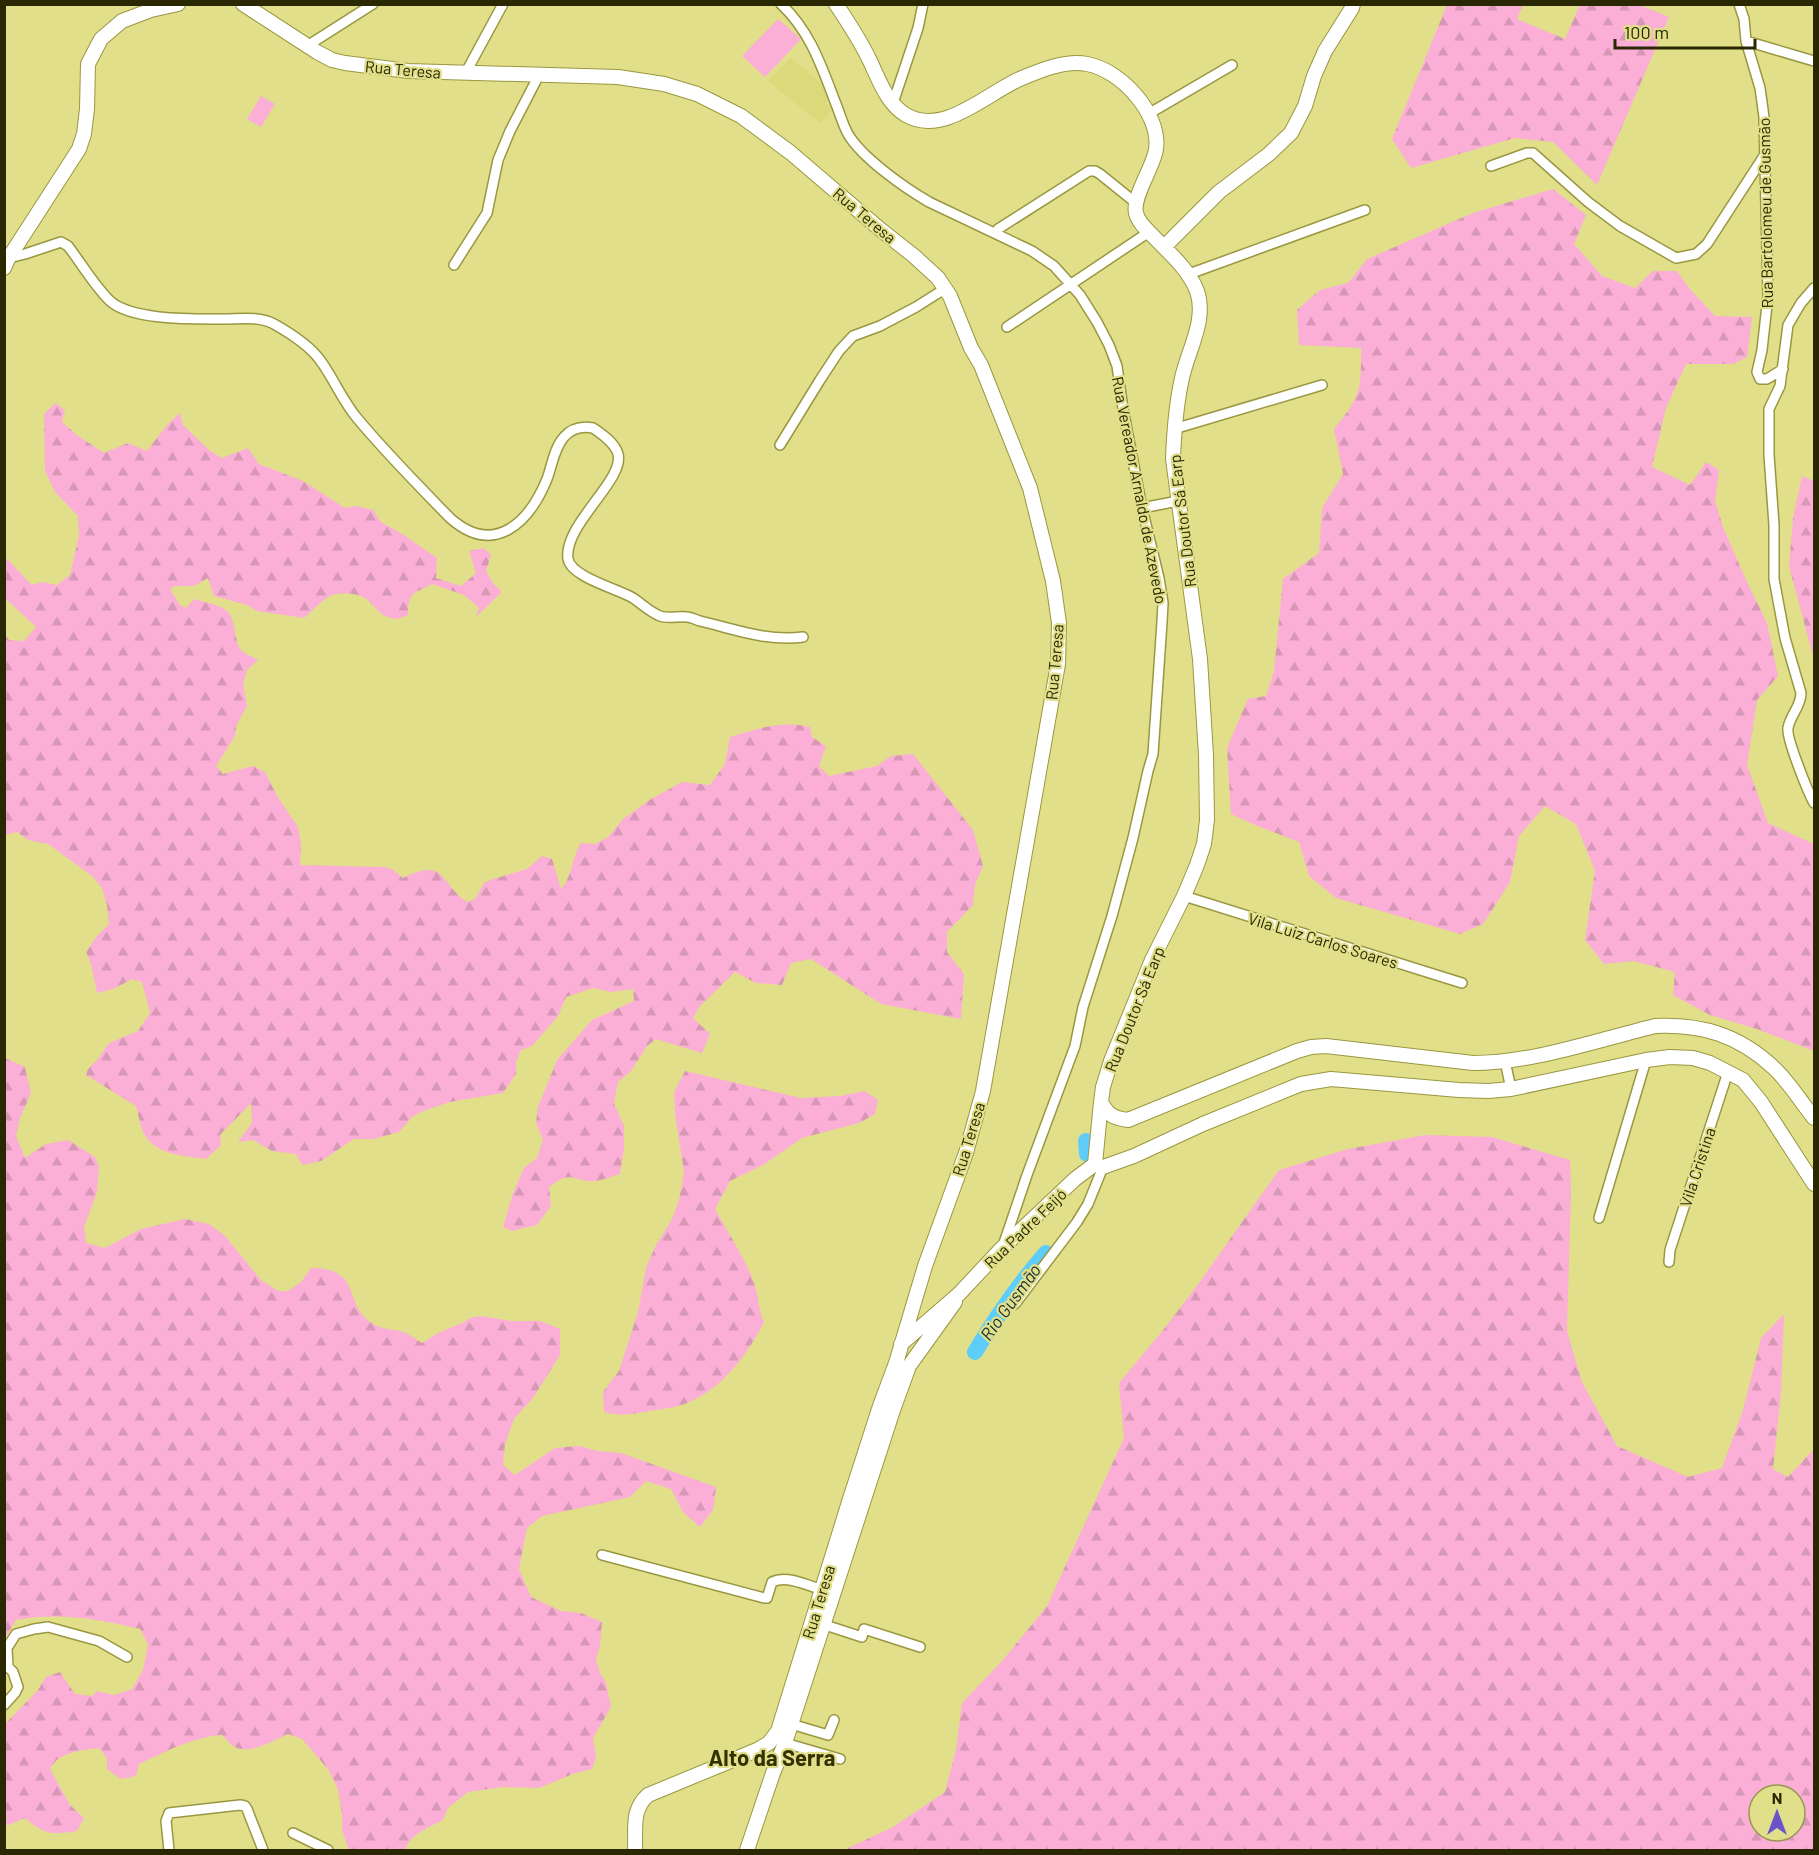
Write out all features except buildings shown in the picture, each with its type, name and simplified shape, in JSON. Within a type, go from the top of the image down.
[{"type":"main road","points":[[7,263],[79,148],[84,134],[87,109],[88,64],[101,39],[122,21],[151,10],[178,4]]},
{"type":"main road","points":[[836,4],[853,29],[883,89],[893,103],[907,115],[925,120],[942,120],[960,113],[1010,84],[1038,72],[1071,64],[1088,64],[1121,82],[1136,94],[1150,113],[1155,131],[1156,150],[1136,203]]},
{"type":"main road","points":[[1164,247],[1219,192],[1269,154],[1291,133],[1305,106],[1325,51],[1353,8],[1353,4]]},
{"type":"main road","name":"Rua Teresa","points":[[252,7],[307,46],[332,60],[345,63],[408,71],[465,74],[618,77],[664,84],[697,94],[741,116],[792,153],[914,256],[946,288],[971,348],[981,365],[1029,488],[1053,581],[1059,623],[1058,664],[982,1091],[966,1153],[925,1266],[900,1345],[902,1364],[889,1421],[785,1743],[772,1773],[747,1851]]},
{"type":"main road","name":"Rua Doutor Sá Earp","points":[[1099,1166],[1097,1131],[1103,1087],[1152,960],[1184,896],[1204,843],[1207,820],[1206,755],[1200,659],[1173,459],[1174,429],[1182,378],[1200,308],[1197,292],[1189,274],[1164,247],[1143,235],[1136,215],[1136,203]]},
{"type":"main road","points":[[1097,1131],[1311,1047],[1326,1046],[1473,1063],[1533,1057],[1656,1026],[1696,1027],[1727,1036],[1755,1052],[1775,1069],[1815,1118]]},
{"type":"main road","name":"Rua Padre Feijó","points":[[900,1345],[959,1294],[1002,1248],[1075,1179],[1099,1166],[1134,1156],[1262,1098],[1301,1084],[1331,1079],[1488,1091],[1511,1089],[1647,1060],[1670,1057],[1694,1058],[1710,1063],[1743,1080],[1761,1102],[1815,1184]]},
{"type":"main road","points":[[1101,1102],[1107,1113],[1114,1118],[1128,1120]]},
{"type":"main road","name":"Rua Padre Feijó","points":[[902,1364],[922,1347],[946,1316],[959,1294]]},
{"type":"main road","name":"Rua Teresa","points":[[757,1750],[769,1743],[778,1731],[880,1406],[902,1364]]},
{"type":"main road","points":[[635,1851],[636,1813],[638,1806],[648,1795],[757,1750],[767,1760],[772,1773]]},
{"type":"street","points":[[307,46],[373,4]]},
{"type":"street","points":[[465,74],[503,4]]},
{"type":"street","name":"Rua Vereador Arnaldo de Azevedo","points":[[781,4],[792,14],[816,51],[848,134],[869,158],[929,202],[1032,251],[1054,266],[1080,295],[1109,345],[1117,366],[1142,508],[1163,603],[1153,754],[1112,916],[1083,1007],[1075,1046],[1002,1248]]},
{"type":"street","points":[[893,103],[918,28],[923,4]]},
{"type":"street","name":"Rua Bartolomeu de Gusmão","points":[[1739,4],[1744,20],[1746,41],[1763,104],[1768,296],[1762,351],[1757,372],[1760,379],[1767,379],[1783,369]]},
{"type":"street","points":[[1746,41],[1815,62]]},
{"type":"street","points":[[1150,113],[1232,65]]},
{"type":"street","points":[[454,265],[487,213],[498,160],[539,75]]},
{"type":"street","points":[[1491,166],[1533,153],[1588,202],[1620,226],[1676,258],[1696,254],[1707,244],[1764,156]]},
{"type":"street","points":[[998,229],[1089,171],[1095,171],[1105,177],[1136,203]]},
{"type":"street","points":[[1189,274],[1365,210]]},
{"type":"street","points":[[1007,327],[1143,235]]},
{"type":"street","points":[[7,263],[25,254],[61,242],[68,246],[110,301],[126,311],[179,319],[255,319],[274,324],[304,343],[313,352],[321,361],[346,405],[379,445],[450,518],[461,528],[475,534],[504,533],[519,523],[536,502],[562,438],[577,428],[593,428],[614,447],[619,461],[613,475],[572,539],[568,556],[572,568],[631,597],[662,617],[688,617],[769,638],[803,637]]},
{"type":"street","points":[[780,445],[826,370],[853,336],[880,326],[946,288]]},
{"type":"street","points":[[1815,288],[1801,303],[1788,325],[1780,386],[1769,409],[1774,579],[1785,638],[1801,693],[1801,700],[1788,728],[1789,741],[1802,770],[1806,789],[1815,803]]},
{"type":"street","points":[[1174,429],[1322,385]]},
{"type":"street","points":[[1142,508],[1178,501]]},
{"type":"street","name":"Vila Luiz Carlos Soares","points":[[1184,896],[1462,983]]},
{"type":"street","points":[[1599,1218],[1647,1060]]},
{"type":"street","points":[[1505,1061],[1511,1089]]},
{"type":"street","name":"Vila Cristina","points":[[1669,1262],[1670,1251],[1728,1072]]},
{"type":"street","points":[[1015,1304],[1088,1204],[1099,1166]]},
{"type":"street","points":[[602,1555],[764,1598],[767,1598],[772,1582],[775,1580],[786,1580],[822,1590]]},
{"type":"street","points":[[822,1624],[862,1637],[864,1629],[920,1647]]},
{"type":"street","points":[[4,1705],[18,1687],[13,1672],[6,1667],[7,1648],[16,1634],[48,1627],[99,1641],[127,1656]]},
{"type":"street","points":[[791,1724],[828,1735],[834,1720]]},
{"type":"street","points":[[785,1743],[840,1760]]},
{"type":"street","points":[[169,1851],[166,1821],[169,1813],[240,1805],[247,1809],[263,1851]]},
{"type":"street","points":[[293,1833],[328,1851]]},
{"type":"shaded area","points":[[791,58],[826,87],[830,97],[825,103],[833,109],[820,123],[768,81]]},
{"type":"green space","points":[[1447,5],[1523,5],[1517,19],[1565,39],[1580,5],[1640,5],[1669,17],[1597,185],[1553,142],[1515,138],[1411,168],[1392,139]]},
{"type":"green space","points":[[778,19],[801,39],[765,77],[742,56]]},
{"type":"green space","points":[[261,96],[275,104],[261,127],[247,119]]},
{"type":"green space","points":[[1553,189],[1586,215],[1574,244],[1602,276],[1635,288],[1653,271],[1677,271],[1715,316],[1752,317],[1747,357],[1733,364],[1686,364],[1666,408],[1652,467],[1690,485],[1706,462],[1719,470],[1715,501],[1723,527],[1767,623],[1778,676],[1757,700],[1747,765],[1768,823],[1814,844],[1814,1051],[1757,1029],[1710,1015],[1673,995],[1675,972],[1634,961],[1604,964],[1585,940],[1595,871],[1576,824],[1545,806],[1519,836],[1510,882],[1483,924],[1460,934],[1336,898],[1309,876],[1299,842],[1231,814],[1227,748],[1248,699],[1266,696],[1274,671],[1283,579],[1319,553],[1322,508],[1343,474],[1334,429],[1350,408],[1360,384],[1361,348],[1299,345],[1297,310],[1320,290],[1348,283],[1367,259],[1473,213]]},
{"type":"green space","points":[[55,403],[65,410],[62,422],[104,453],[128,443],[147,451],[167,425],[180,413],[183,425],[210,451],[222,458],[248,448],[259,464],[303,481],[345,508],[356,506],[373,510],[381,522],[437,558],[436,578],[461,586],[476,573],[469,551],[484,548],[491,555],[486,571],[502,592],[476,617],[479,608],[464,595],[432,584],[413,594],[409,601],[408,615],[397,619],[379,612],[366,599],[351,594],[330,596],[304,618],[257,611],[247,605],[214,596],[208,578],[194,586],[175,586],[170,589],[180,605],[186,608],[194,599],[226,610],[232,618],[241,650],[258,660],[247,670],[243,684],[247,706],[236,726],[235,736],[216,766],[223,774],[253,766],[265,772],[277,796],[298,827],[301,844],[300,865],[383,867],[392,869],[403,878],[417,872],[435,871],[467,902],[475,899],[484,883],[527,869],[542,856],[552,859],[561,889],[568,878],[581,843],[595,844],[608,837],[623,819],[651,799],[682,782],[710,785],[725,764],[730,737],[759,728],[779,725],[810,727],[812,737],[826,746],[819,766],[829,776],[877,766],[891,756],[913,754],[973,830],[983,866],[975,885],[973,905],[947,932],[947,952],[964,974],[961,1019],[881,1004],[811,959],[791,963],[782,985],[756,983],[735,972],[700,1006],[693,1018],[710,1034],[702,1053],[656,1039],[647,1046],[631,1071],[618,1082],[614,1103],[624,1126],[624,1149],[620,1174],[596,1181],[569,1177],[557,1181],[549,1187],[551,1206],[537,1225],[512,1231],[503,1227],[513,1193],[524,1168],[537,1158],[543,1140],[536,1123],[538,1107],[557,1060],[592,1020],[634,1001],[633,989],[611,992],[593,988],[566,997],[558,1016],[532,1046],[521,1050],[516,1062],[516,1074],[503,1093],[450,1102],[423,1111],[412,1117],[399,1132],[374,1139],[354,1139],[321,1161],[302,1165],[296,1154],[272,1151],[253,1140],[238,1142],[252,1123],[251,1103],[220,1135],[221,1145],[206,1159],[173,1154],[158,1148],[144,1134],[136,1106],[86,1075],[88,1069],[109,1043],[138,1031],[150,1013],[142,982],[132,979],[113,989],[97,993],[86,952],[109,924],[102,888],[92,876],[48,844],[28,840],[17,832],[5,835],[5,635],[9,640],[24,641],[36,627],[5,598],[5,557],[32,585],[42,582],[57,585],[70,575],[79,535],[78,516],[55,492],[45,471],[44,414]]},
{"type":"green space","points":[[1802,476],[1814,481],[1814,660],[1789,566],[1793,518]]},
{"type":"green space","points":[[5,1058],[25,1067],[31,1093],[20,1118],[16,1136],[25,1158],[46,1144],[68,1140],[95,1157],[99,1167],[97,1192],[84,1227],[86,1243],[105,1248],[141,1229],[185,1219],[209,1224],[224,1235],[261,1280],[278,1291],[288,1291],[301,1282],[311,1268],[328,1270],[339,1274],[346,1281],[358,1308],[375,1325],[406,1333],[422,1343],[470,1318],[481,1316],[511,1321],[540,1321],[560,1329],[560,1355],[533,1398],[514,1419],[505,1444],[503,1465],[515,1475],[555,1448],[579,1446],[598,1451],[621,1453],[716,1487],[713,1510],[700,1527],[683,1512],[671,1489],[646,1481],[630,1497],[542,1516],[527,1528],[519,1569],[531,1597],[561,1611],[581,1613],[602,1622],[600,1646],[596,1659],[600,1673],[606,1682],[611,1707],[593,1738],[596,1757],[592,1769],[575,1773],[539,1788],[503,1787],[468,1792],[448,1808],[443,1820],[415,1836],[405,1850],[349,1850],[342,1830],[338,1789],[328,1769],[302,1739],[288,1734],[263,1746],[243,1749],[233,1746],[222,1735],[211,1736],[169,1750],[139,1764],[136,1776],[121,1779],[107,1769],[107,1758],[99,1748],[65,1755],[50,1769],[70,1805],[84,1818],[77,1831],[61,1833],[44,1831],[25,1818],[9,1825],[5,1824],[5,1724],[38,1690],[46,1677],[60,1672],[75,1694],[92,1696],[97,1691],[114,1695],[132,1689],[143,1670],[148,1644],[140,1629],[109,1622],[63,1617],[16,1620],[5,1639]]},
{"type":"green space","points":[[685,1071],[801,1098],[840,1096],[865,1091],[878,1100],[875,1114],[859,1123],[802,1138],[763,1165],[730,1181],[715,1209],[751,1276],[764,1322],[732,1370],[710,1390],[685,1404],[632,1414],[610,1414],[604,1412],[603,1392],[619,1371],[638,1312],[646,1268],[655,1247],[672,1219],[679,1200],[684,1172],[674,1092]]},
{"type":"green space","points":[[1425,1135],[1492,1137],[1570,1160],[1567,1331],[1582,1382],[1617,1446],[1688,1477],[1722,1468],[1743,1410],[1761,1338],[1784,1314],[1781,1393],[1773,1469],[1788,1477],[1814,1449],[1814,1850],[844,1850],[893,1827],[945,1792],[956,1749],[962,1703],[1002,1661],[1047,1606],[1124,1438],[1119,1383],[1196,1287],[1279,1170],[1348,1149]]},
{"type":"waterway","points":[[1086,1141],[1087,1154]]},
{"type":"waterway","name":"Rio Gusmão","points":[[975,1352],[1008,1301],[1046,1253]]},
{"type":"district","name":"Alto da Serra","points":[[772,1757]]}]
